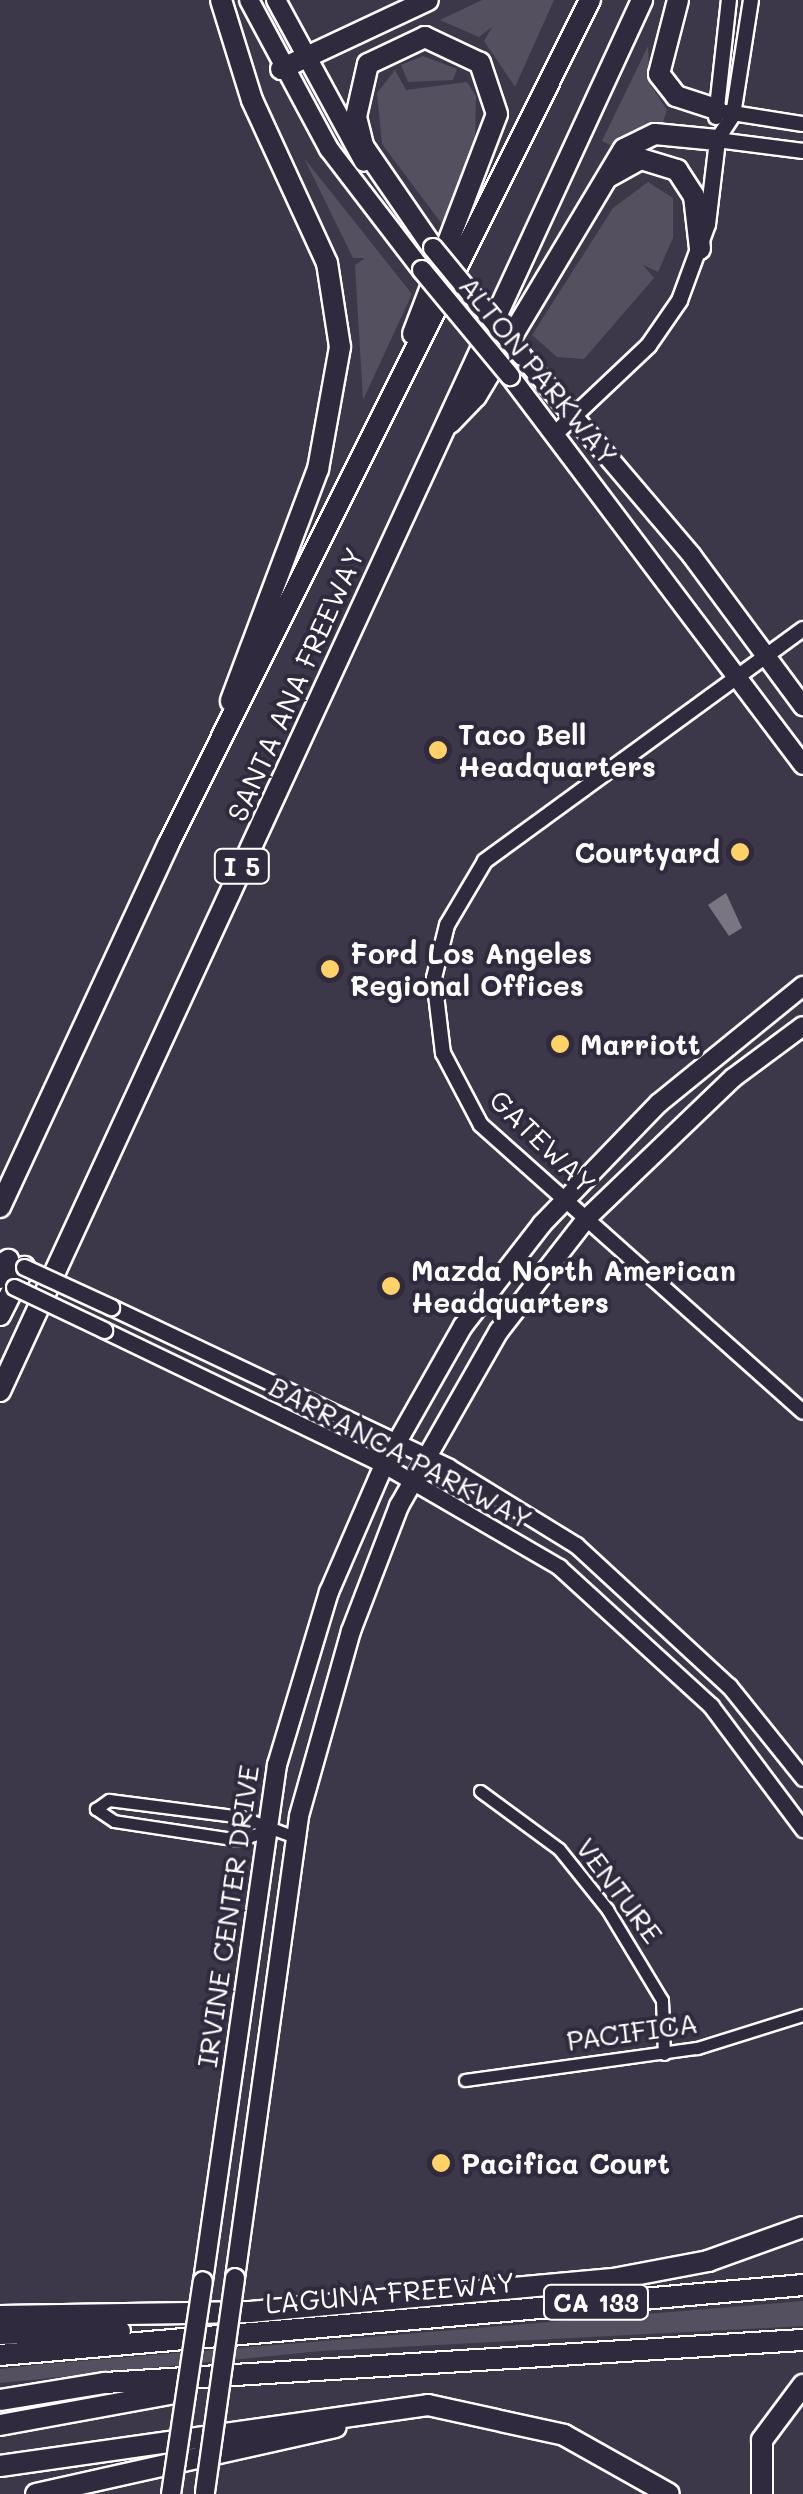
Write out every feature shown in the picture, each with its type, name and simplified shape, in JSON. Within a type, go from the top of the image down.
[{"type":"highway","points":[[168,844],[318,469],[339,372],[327,263],[252,100],[222,0]]},
{"type":"highway","points":[[281,69],[428,0]]},
{"type":"highway","name":"SANTA ANA FREEWAY","points":[[0,1208],[168,844],[310,575],[590,0]]},
{"type":"highway","name":"SANTA ANA FREEWAY","points":[[0,1391],[642,0]]},
{"type":"highway","points":[[678,0],[659,74],[676,96],[724,112]]},
{"type":"highway","points":[[310,575],[493,137],[496,99],[486,71],[459,46],[425,37],[368,64],[356,117],[363,146],[432,248]]},
{"type":"highway","points":[[438,435],[476,396],[604,180],[637,140],[675,132],[717,140]]},
{"type":"highway","points":[[604,180],[641,158],[677,170],[694,196],[700,249]]},
{"type":"highway","points":[[0,1315],[8,1272]]},
{"type":"highway","points":[[0,2316],[250,2312],[613,2278],[708,2260],[803,2227]]},
{"type":"highway","name":"LAGUNA FREEWAY","points":[[161,2338],[803,2284]]},
{"type":"highway","points":[[0,2334],[161,2338]]},
{"type":"highway","points":[[0,2355],[161,2338]]},
{"type":"highway","name":"CA 133","points":[[372,2368],[803,2340]]},
{"type":"highway","points":[[0,2400],[105,2383],[372,2368]]},
{"type":"highway","points":[[0,2425],[91,2402],[372,2368]]},
{"type":"highway","points":[[762,2494],[762,2440],[803,2385]]},
{"type":"highway","points":[[0,2466],[379,2408],[443,2406],[515,2421],[582,2443],[669,2494]]},
{"type":"highway","points":[[36,2494],[372,2419],[515,2421]]},
{"type":"main road","name":"ALTON PARKWAY","points":[[249,0],[281,69],[347,176],[556,432],[741,676],[803,765]]},
{"type":"main road","name":"ALTON PARKWAY","points":[[276,0],[302,58],[353,146],[432,248],[768,656],[803,706]]},
{"type":"main road","points":[[556,432],[663,326],[700,249],[717,140]]},
{"type":"main road","name":"IRVINE CENTER DRIVE","points":[[170,2494],[263,1832],[303,1668],[384,1465],[463,1326],[564,1198],[730,1038],[803,986]]},
{"type":"main road","name":"IRVINE CENTER DRIVE","points":[[205,2493],[295,1838],[351,1631],[412,1480],[499,1331],[587,1218],[733,1078],[803,1026]]},
{"type":"main road","name":"BARRANCA PARKWAY","points":[[8,1272],[111,1308],[396,1442],[576,1545],[729,1686],[803,1778]]},
{"type":"main road","name":"BARRANCA PARKWAY","points":[[8,1272],[104,1330],[384,1465],[559,1566],[644,1638],[711,1706],[803,1829]]},
{"type":"street","points":[[724,112],[729,0]]},
{"type":"street","points":[[751,0],[717,140],[803,151]]},
{"type":"street","points":[[724,112],[803,124]]},
{"type":"street","name":"GATEWAY","points":[[803,630],[485,861],[440,943],[434,996],[447,1065],[481,1124],[803,1412]]},
{"type":"street","name":"VENTURE","points":[[480,1791],[559,1849],[607,1909],[662,2000],[664,2054]]},
{"type":"street","points":[[263,1832],[240,1840],[114,1821],[96,1808],[109,1800],[241,1817],[263,1832],[295,1838]]},
{"type":"street","name":"PACIFICA","points":[[466,2080],[664,2054],[803,2016]]},
{"type":"shaded area","points":[[482,0],[554,0],[515,87],[484,41],[492,27],[479,37],[440,20]]},
{"type":"shaded area","points":[[648,46],[650,84],[667,110],[663,122],[610,145],[602,141]]},
{"type":"shaded area","points":[[423,56],[457,69],[453,80],[408,82],[401,65]]},
{"type":"shaded area","points":[[395,70],[406,90],[467,82],[476,96],[475,142],[442,224],[382,144],[377,93]]},
{"type":"shaded area","points":[[304,158],[412,294],[363,400],[355,265],[365,258],[353,258]]},
{"type":"shaded area","points":[[648,182],[673,198],[673,238],[658,272],[643,265],[654,278],[584,359],[557,357],[532,335],[613,208]]},
{"type":"shaded area","points":[[726,893],[742,928],[729,936],[708,905]]},
{"type":"shaded area","points":[[803,2301],[803,2326],[321,2351],[0,2383],[0,2369],[45,2364]]},
{"type":"place","name":"Taco Bell Headquarters","points":[[438,750]]},
{"type":"place","name":"Courtyard","points":[[740,852]]},
{"type":"place","name":"Ford Los Angeles Regional Offices","points":[[330,969]]},
{"type":"place","name":"Marriott","points":[[560,1044]]},
{"type":"place","name":"Mazda North American Headquarters","points":[[391,1286]]},
{"type":"place","name":"Pacifica Court","points":[[441,2163]]}]
